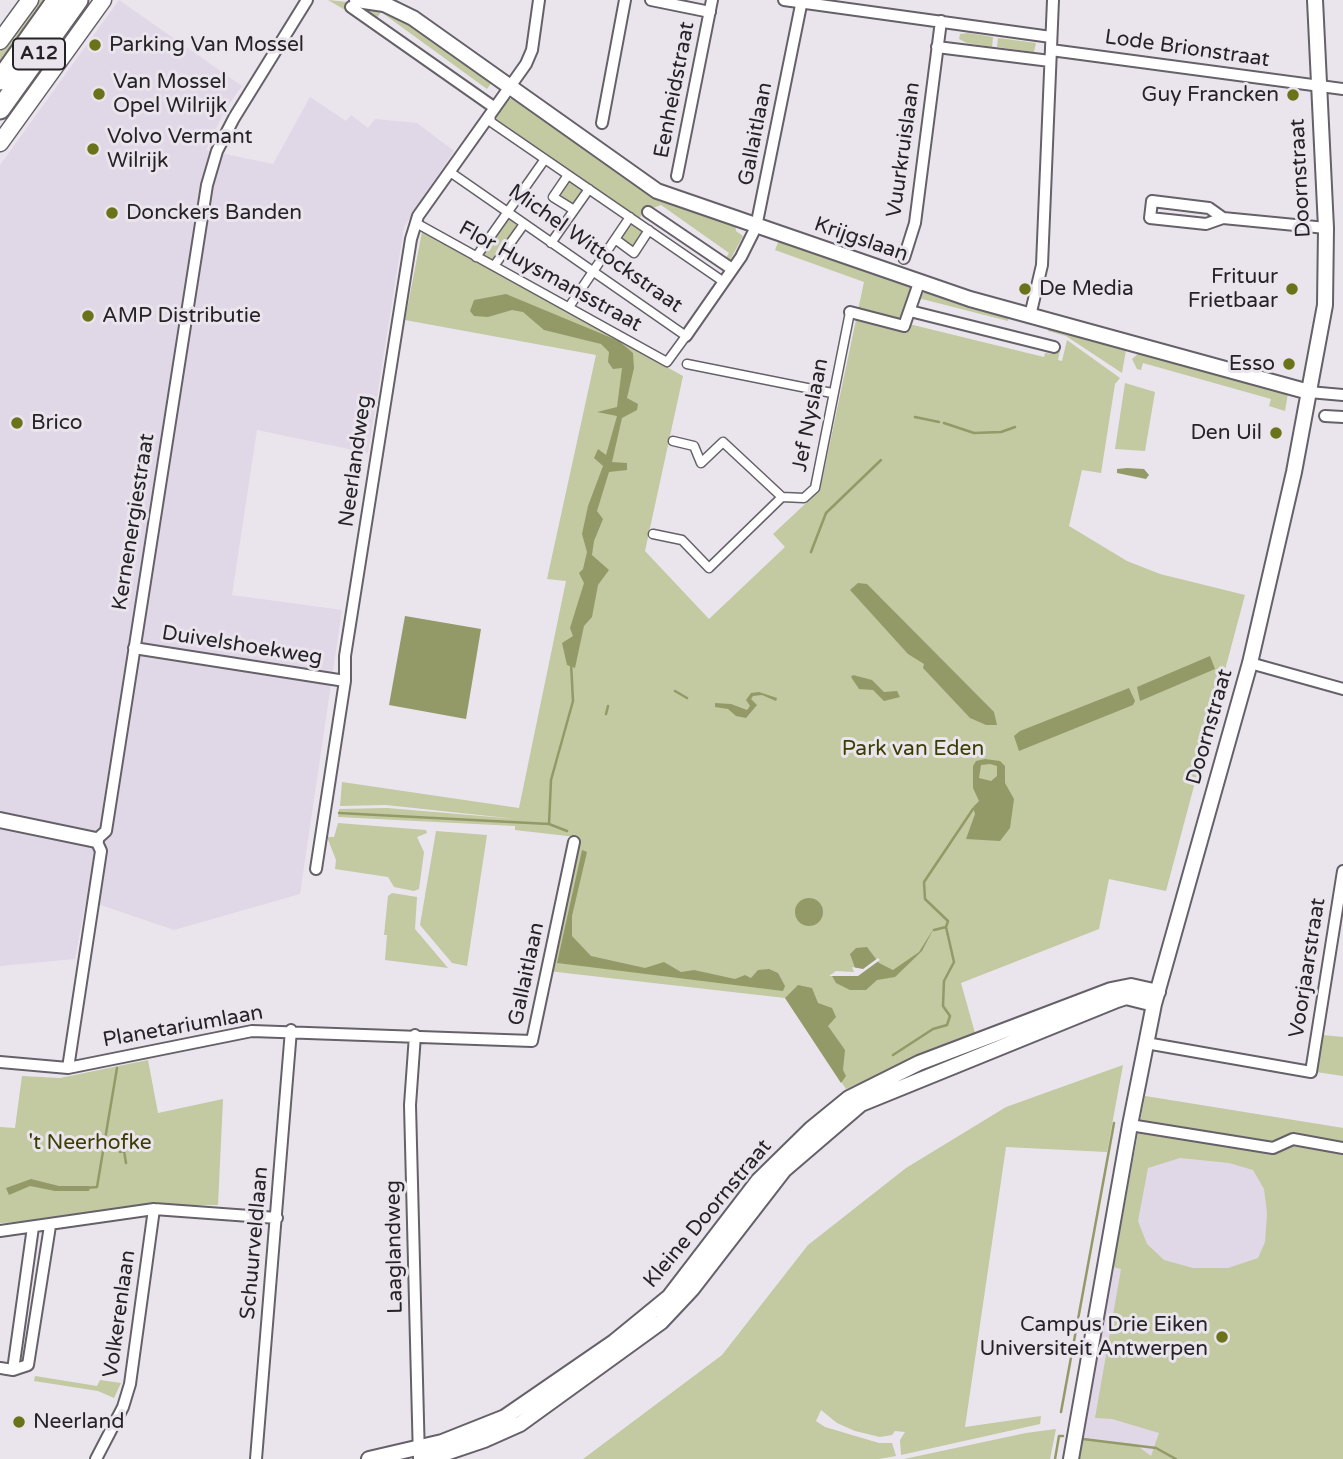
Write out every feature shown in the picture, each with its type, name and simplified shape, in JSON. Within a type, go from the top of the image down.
[{"type":"highway","name":"A12","points":[[0,80],[57,0]]},
{"type":"highway","name":"A12","points":[[0,109],[78,0]]},
{"type":"main road","points":[[0,41],[30,0]]},
{"type":"main road","points":[[0,143],[103,0]]},
{"type":"street","name":"Kernenergiestraat","points":[[68,1068],[101,851],[96,840],[106,831],[207,185],[217,151],[234,118],[307,0]]},
{"type":"street","name":"Krijgslaan","points":[[392,0],[412,18],[657,191],[919,283],[1309,392],[1343,395]]},
{"type":"street","name":"Neerlandweg","points":[[316,869],[345,681],[345,656],[405,265],[416,223],[530,56],[539,0]]},
{"type":"street","points":[[602,123],[625,0]]},
{"type":"street","points":[[651,0],[710,12]]},
{"type":"street","name":"Eenheidstraat","points":[[677,176],[712,0]]},
{"type":"street","points":[[784,0],[1051,37]]},
{"type":"street","points":[[1030,316],[1042,265],[1053,0]]},
{"type":"street","name":"Doornstraat","points":[[1071,1459],[1146,1043],[1156,998],[1250,663],[1309,392],[1325,305],[1326,228],[1315,0]]},
{"type":"street","name":"Gallaitlaan","points":[[732,269],[756,227],[801,1]]},
{"type":"street","name":"Krijgslaan","points":[[354,3],[384,4],[412,18]]},
{"type":"street","name":"Krijgslaan","points":[[354,3],[493,112]]},
{"type":"street","name":"Vuurkruislaan","points":[[904,258],[915,223],[941,21]]},
{"type":"street","name":"Lode Brionstraat","points":[[937,47],[1050,56],[1343,89]]},
{"type":"street","points":[[493,112],[491,121],[724,282]]},
{"type":"street","points":[[476,257],[545,159]]},
{"type":"street","name":"Michel Wittockstraat","points":[[450,172],[686,335],[732,269]]},
{"type":"street","points":[[568,175],[553,197],[574,211]]},
{"type":"street","points":[[551,243],[589,189]]},
{"type":"street","points":[[1223,218],[1209,208],[1152,201],[1150,218],[1206,224],[1223,218],[1326,228]]},
{"type":"street","points":[[648,212],[732,269]]},
{"type":"street","points":[[569,307],[630,217]]},
{"type":"street","name":"Flor Huysmansstraat","points":[[416,223],[667,362],[686,335]]},
{"type":"street","points":[[494,266],[524,224]]},
{"type":"street","points":[[615,239],[634,253],[649,230]]},
{"type":"street","points":[[850,312],[904,326],[919,283]]},
{"type":"street","points":[[910,311],[1054,347]]},
{"type":"street","name":"Jef Nyslaan","points":[[782,497],[804,498],[815,488],[850,312]]},
{"type":"street","points":[[687,365],[832,393]]},
{"type":"street","points":[[1325,416],[1343,417]]},
{"type":"street","points":[[653,534],[681,540],[709,568],[782,497],[723,442],[701,463],[694,446],[673,441]]},
{"type":"street","name":"Duivelshoekweg","points":[[134,648],[345,681]]},
{"type":"street","points":[[1250,663],[1343,690]]},
{"type":"street","points":[[0,820],[96,840]]},
{"type":"street","name":"Gallaitlaan","points":[[415,1035],[532,1041],[574,842]]},
{"type":"street","name":"Voorjaarstraat","points":[[1146,1043],[1311,1072],[1343,871]]},
{"type":"street","name":"Kleine Doornstraat","points":[[369,1459],[422,1456],[458,1443],[505,1417],[645,1319],[692,1270],[758,1181],[811,1129],[849,1098],[919,1063],[1111,990],[1131,986],[1156,998]]},
{"type":"street","name":"Schuurveldlaan","points":[[257,1459],[291,1030]]},
{"type":"street","name":"Planetariumlaan","points":[[0,1062],[68,1068],[252,1031],[415,1035]]},
{"type":"street","name":"Laaglandweg","points":[[415,1035],[410,1105],[422,1456]]},
{"type":"street","points":[[1130,1125],[1273,1148],[1293,1139],[1343,1148]]},
{"type":"street","points":[[0,1231],[50,1226],[154,1209],[277,1218]]},
{"type":"street","name":"Volkerenlaan","points":[[96,1459],[123,1406],[130,1384],[154,1209]]},
{"type":"street","points":[[0,1368],[13,1370],[28,1365],[50,1226]]},
{"type":"street","points":[[13,1370],[33,1227]]},
{"type":"shaded area","points":[[119,0],[242,86],[225,110],[206,150],[273,164],[310,97],[346,121],[351,115],[368,128],[375,119],[417,123],[454,151],[404,227],[368,453],[257,430],[232,595],[342,610],[300,894],[174,930],[86,900],[75,959],[0,966],[0,165]]},
{"type":"shaded area","points":[[506,294],[619,341],[633,353],[634,368],[627,398],[638,404],[637,410],[622,418],[612,462],[627,463],[627,470],[609,472],[597,511],[603,519],[594,541],[592,555],[609,570],[598,585],[592,617],[584,626],[575,668],[567,665],[562,643],[573,636],[570,628],[584,583],[579,573],[583,569],[587,552],[582,534],[588,506],[603,466],[594,458],[598,449],[606,455],[617,416],[597,412],[617,407],[622,368],[613,369],[608,362],[609,352],[601,344],[544,330],[523,312],[512,310],[488,317],[474,316],[470,311],[474,300]]},
{"type":"shaded area","points":[[1117,469],[1144,469],[1149,475],[1146,479],[1117,473]]},
{"type":"shaded area","points":[[858,583],[867,584],[994,712],[997,725],[986,725],[970,718],[923,668],[924,664],[908,654],[850,590]]},
{"type":"shaded area","points":[[405,616],[481,629],[466,719],[389,705]]},
{"type":"shaded area","points":[[1210,656],[1215,669],[1140,701],[1137,687]]},
{"type":"shaded area","points":[[853,675],[872,680],[884,692],[897,691],[900,697],[884,701],[873,690],[859,689],[851,677]]},
{"type":"shaded area","points":[[1129,688],[1135,701],[1133,705],[1019,751],[1014,736],[1020,731]]},
{"type":"shaded area","points":[[759,692],[777,698],[776,701],[762,695],[753,696],[751,699],[757,705],[746,718],[736,716],[728,709],[715,707],[715,703],[731,704],[747,710],[750,706],[746,700],[751,693]]},
{"type":"shaded area","points":[[976,761],[1000,761],[1005,766],[1005,783],[1014,799],[1010,828],[1000,841],[966,839],[975,814],[973,807],[979,801],[973,788],[973,766]],"holes":[[[981,765],[997,766],[997,776],[991,781],[979,778]]]},
{"type":"shaded area","points":[[582,850],[587,852],[572,916],[572,936],[591,956],[645,968],[664,962],[681,972],[694,970],[735,979],[745,975],[751,978],[758,970],[769,969],[778,973],[785,986],[783,991],[557,963]]},
{"type":"shaded area","points":[[809,898],[819,902],[823,912],[819,922],[809,926],[799,922],[795,912],[799,902]]},
{"type":"shaded area","points":[[934,928],[922,951],[895,977],[877,980],[866,990],[850,990],[836,983],[832,976],[858,976],[850,954],[856,948],[867,947],[879,963],[893,970],[919,952]]},
{"type":"shaded area","points":[[798,985],[812,988],[818,1003],[832,1008],[836,1017],[828,1026],[845,1050],[843,1070],[846,1076],[841,1083],[785,998]]},
{"type":"shaded area","name":"Campus Drie Eiken Universiteit Antwerpen","points":[[1145,1096],[1343,1128],[1343,1459],[1078,1459]]},
{"type":"shaded area","points":[[31,1179],[59,1186],[90,1186],[89,1191],[55,1191],[30,1186],[9,1195],[6,1188]]},
{"type":"green space","points":[[37,0],[44,0],[0,61],[0,52]]},
{"type":"green space","points":[[328,0],[376,5],[391,10],[492,82],[487,89],[381,12],[377,18],[354,3],[345,10]]},
{"type":"green space","points":[[960,34],[993,37],[992,47],[959,39]]},
{"type":"green space","points":[[998,38],[1036,43],[1034,52],[997,47]]},
{"type":"green space","points":[[514,98],[655,195],[735,223],[736,231],[743,236],[729,262],[725,259],[729,253],[661,205],[653,208],[648,206],[639,219],[494,119],[507,100]]},
{"type":"green space","points":[[569,178],[585,189],[573,206],[557,196]]},
{"type":"green space","points":[[507,218],[518,226],[493,262],[482,254]]},
{"type":"green space","points":[[630,220],[646,231],[633,249],[618,238]]},
{"type":"green space","name":"Park van Eden","points":[[422,232],[683,376],[645,551],[709,619],[785,547],[773,534],[820,490],[864,282],[775,250],[779,240],[910,284],[912,291],[909,324],[1044,357],[1045,353],[1052,354],[1053,349],[1060,351],[1058,360],[1062,361],[1067,340],[1120,378],[1115,384],[1101,473],[1082,470],[1069,526],[1127,561],[1160,574],[1245,595],[1166,891],[1109,879],[1099,929],[961,983],[975,1033],[846,1089],[785,998],[548,971],[576,837],[515,830],[515,826],[338,817],[339,809],[387,808],[517,819],[386,805],[340,806],[342,782],[519,808],[566,581],[547,579],[596,355],[405,320]]},
{"type":"green space","points":[[927,290],[1009,315],[1008,321],[918,298]]},
{"type":"green space","points":[[1049,327],[1126,350],[1122,373],[1066,336],[1048,331]]},
{"type":"green space","points":[[1140,352],[1288,393],[1285,411],[1269,406],[1271,399],[1143,363],[1141,370],[1137,369],[1132,359]]},
{"type":"green space","points":[[1125,383],[1155,392],[1145,451],[1115,449]]},
{"type":"green space","points":[[338,823],[426,830],[427,833],[417,837],[424,852],[419,889],[414,891],[394,887],[388,877],[335,869],[336,860],[327,837],[334,837]]},
{"type":"green space","points":[[436,831],[487,835],[467,966],[452,963],[420,925]]},
{"type":"green space","points":[[392,893],[417,897],[415,929],[448,968],[385,960],[387,935],[384,935],[388,896]]},
{"type":"green space","points":[[1323,1035],[1343,1037],[1343,1076],[1316,1072]]},
{"type":"green space","name":"'t Neerhofke","points":[[148,1060],[158,1113],[223,1099],[218,1205],[130,1206],[25,1222],[0,1223],[0,1127],[15,1128],[22,1076],[60,1078]]},
{"type":"green space","points":[[1123,1065],[1107,1152],[1006,1147],[965,1427],[1041,1416],[1040,1424],[901,1455],[900,1440],[905,1432],[895,1431],[892,1435],[880,1437],[855,1431],[837,1423],[821,1410],[816,1421],[825,1427],[879,1443],[892,1443],[896,1456],[879,1459],[583,1459],[722,1355],[808,1245],[906,1168],[1006,1107]]},
{"type":"green space","name":"Campus Drie Eiken Universiteit Antwerpen","points":[[1145,1096],[1343,1128],[1343,1459],[1078,1459],[1083,1439],[1135,1444],[1151,1456],[1159,1433],[1112,1419],[1095,1418],[1121,1269],[1113,1267]],"holes":[[[1180,1158],[1229,1163],[1253,1170],[1264,1189],[1267,1213],[1265,1242],[1258,1258],[1228,1268],[1193,1268],[1164,1260],[1147,1244],[1138,1221],[1148,1168]]]},
{"type":"green space","points":[[35,1376],[97,1386],[100,1380],[121,1383],[114,1398],[98,1391],[34,1381]]},
{"type":"green space","points":[[1056,1429],[1050,1459],[904,1459],[1026,1433]]},
{"type":"pier","points":[[878,958],[880,960],[858,976],[829,976],[836,971],[854,972],[852,967],[863,969]]},
{"type":"waterway","points":[[915,417],[939,422]]},
{"type":"waterway","points":[[944,423],[974,433],[1001,432],[1015,427]]},
{"type":"waterway","points":[[811,552],[826,513],[881,460]]},
{"type":"waterway","points":[[549,824],[551,780],[573,701],[571,663]]},
{"type":"waterway","points":[[675,691],[687,698]]},
{"type":"waterway","points":[[606,714],[608,706]]},
{"type":"waterway","points":[[934,930],[946,927],[948,921],[925,899],[924,882],[973,809]]},
{"type":"waterway","points":[[339,813],[549,824],[567,831]]},
{"type":"waterway","points":[[893,1055],[933,1029],[947,1025],[950,1016],[943,1006],[944,981],[954,962],[946,927]]},
{"type":"waterway","points":[[86,1188],[97,1187],[117,1068]]},
{"type":"waterway","points":[[1061,1412],[1114,1123]]},
{"type":"waterway","points":[[120,1152],[124,1151],[126,1163]]},
{"type":"waterway","points":[[1055,1459],[1059,1436],[1063,1436]]},
{"type":"waterway","points":[[1083,1439],[1156,1448],[1176,1459]]},
{"type":"place","name":"Parking Van Mossel","points":[[95,45]]},
{"type":"place","name":"Van Mossel Opel Wilrijk","points":[[99,94]]},
{"type":"place","name":"Guy Francken","points":[[1293,95]]},
{"type":"place","name":"Volvo Vermant Wilrijk","points":[[93,149]]},
{"type":"place","name":"Donckers Banden","points":[[112,213]]},
{"type":"place","name":"De Media","points":[[1025,289]]},
{"type":"place","name":"Frituur Frietbaar","points":[[1292,289]]},
{"type":"place","name":"AMP Distributie","points":[[88,316]]},
{"type":"place","name":"Esso","points":[[1289,364]]},
{"type":"place","name":"Brico","points":[[17,423]]},
{"type":"place","name":"Den Uil","points":[[1276,433]]},
{"type":"place","name":"Campus Drie Eiken Universiteit Antwerpen","points":[[1222,1337]]},
{"type":"place","name":"Neerland","points":[[19,1422]]}]
